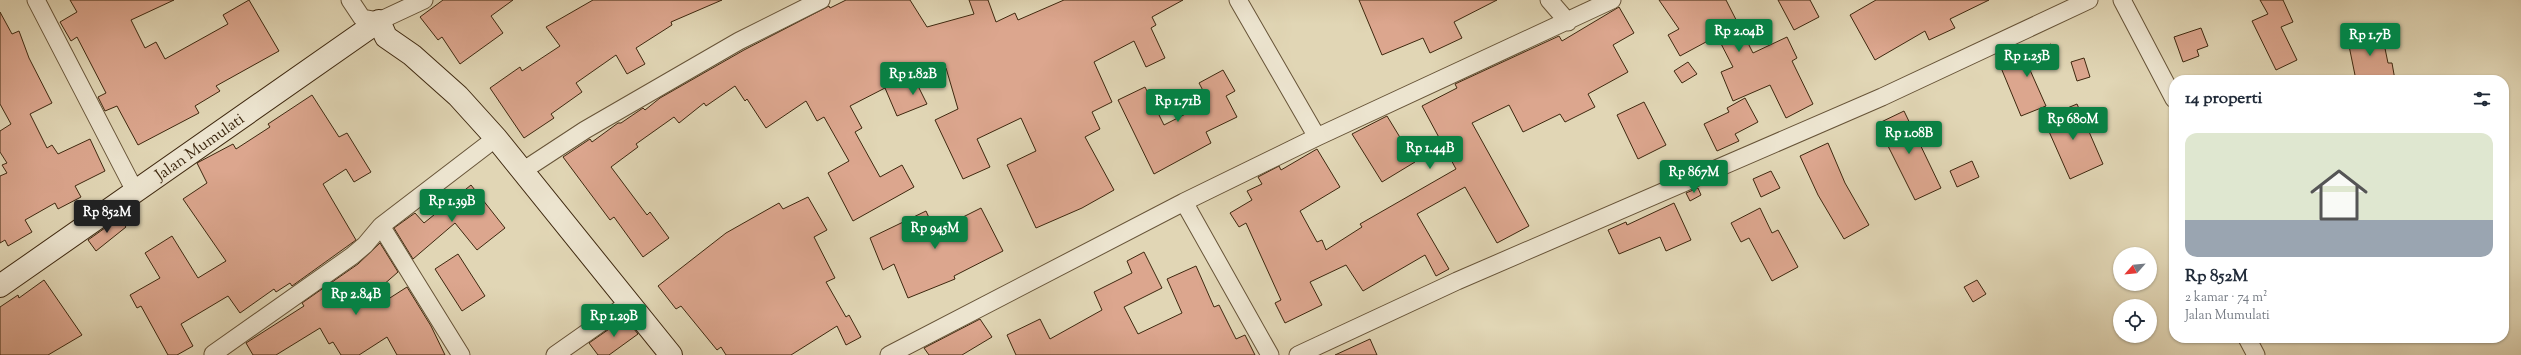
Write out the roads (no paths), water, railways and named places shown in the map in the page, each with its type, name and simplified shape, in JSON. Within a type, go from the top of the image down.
[{"type":"street","points":[[36,0],[135,191]]},
{"type":"street","points":[[350,0],[362,18],[379,21],[424,0]]},
{"type":"street","points":[[524,170],[585,130],[739,40],[821,0]]},
{"type":"street","points":[[1238,0],[1317,137]]},
{"type":"street","points":[[1549,0],[1568,22]]},
{"type":"street","points":[[890,355],[1184,202],[1317,137],[1568,22],[1612,0]]},
{"type":"street","points":[[1298,355],[1457,281],[1875,100],[2090,0]]},
{"type":"street","points":[[2122,0],[2169,89]]},
{"type":"street","points":[[379,21],[386,37],[412,54],[458,96],[524,170],[671,355]]},
{"type":"street","name":"Jalan Mumulati","points":[[0,286],[379,21]]},
{"type":"street","points":[[212,355],[352,256],[366,245],[381,226],[496,138]]},
{"type":"street","points":[[1184,202],[1270,355]]},
{"type":"street","points":[[381,226],[461,355]]},
{"type":"street","points":[[555,355],[629,303]]},
{"type":"street","points":[[2250,343],[2256,355]]}]
